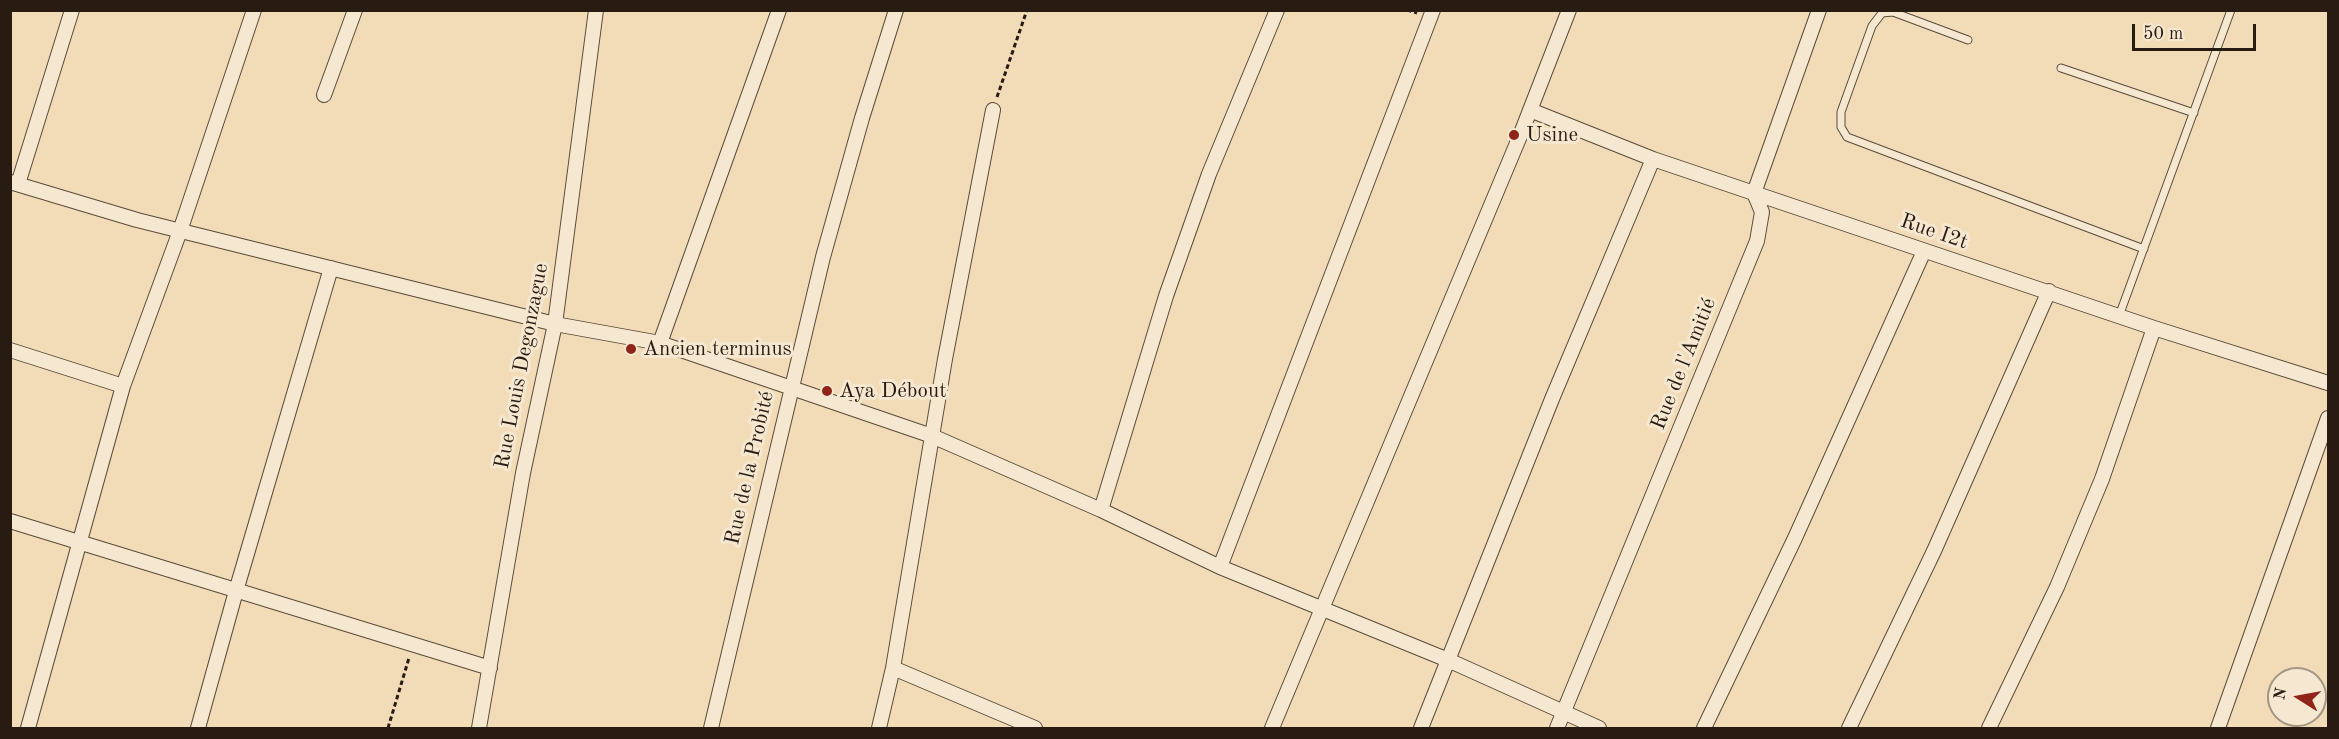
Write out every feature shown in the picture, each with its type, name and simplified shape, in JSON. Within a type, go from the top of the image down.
[{"type":"street","points":[[72,10],[14,183],[180,231],[555,324],[660,343],[932,436],[1101,510],[1220,567],[1448,660],[1564,711],[1599,729]]},
{"type":"street","points":[[28,729],[123,386],[180,231],[254,10]]},
{"type":"street","points":[[324,94],[355,10]]},
{"type":"street","name":"Rue Louis Degonzague","points":[[479,729],[522,473],[555,324],[596,10]]},
{"type":"street","points":[[660,343],[779,10]]},
{"type":"street","name":"Rue de la Probité","points":[[711,729],[790,388],[823,257],[896,10]]},
{"type":"street","points":[[1101,510],[1166,296],[1209,174],[1277,10]]},
{"type":"street","points":[[1220,567],[1433,10]]},
{"type":"street","points":[[1272,729],[1530,110],[1569,10]]},
{"type":"street","points":[[1754,193],[1820,10]]},
{"type":"street","points":[[879,729],[893,668],[932,436],[993,110]]},
{"type":"street","name":"Rue I2t","points":[[1530,110],[1653,159],[2154,328],[2328,383]]},
{"type":"street","points":[[1421,729],[1552,399],[1653,159]]},
{"type":"street","name":"Rue de l'Amitié","points":[[1557,729],[1757,241],[1762,212],[1754,193]]},
{"type":"street","points":[[1704,729],[1795,538],[1924,251]]},
{"type":"street","points":[[198,729],[331,268]]},
{"type":"street","points":[[1849,729],[1934,551],[2049,291]]},
{"type":"street","points":[[1989,729],[2057,587],[2102,479],[2154,328]]},
{"type":"street","points":[[10,350],[123,386]]},
{"type":"street","points":[[2218,729],[2328,418]]},
{"type":"street","points":[[10,521],[490,668]]},
{"type":"street","points":[[893,668],[1035,729]]},
{"type":"lane","points":[[2119,316],[2231,10]]},
{"type":"lane","points":[[1968,40],[1893,12],[1882,13],[1872,26],[1841,112],[1841,127],[1847,137],[2144,249]]},
{"type":"lane","points":[[2061,68],[2194,113]]},
{"type":"path","points":[[993,110],[1027,10]]},
{"type":"path","points":[[388,729],[413,645]]},
{"type":"place","name":"Usine","points":[[1514,135]]},
{"type":"place","name":"Ancien terminus","points":[[631,349]]},
{"type":"place","name":"Aya Débout","points":[[827,391]]}]
